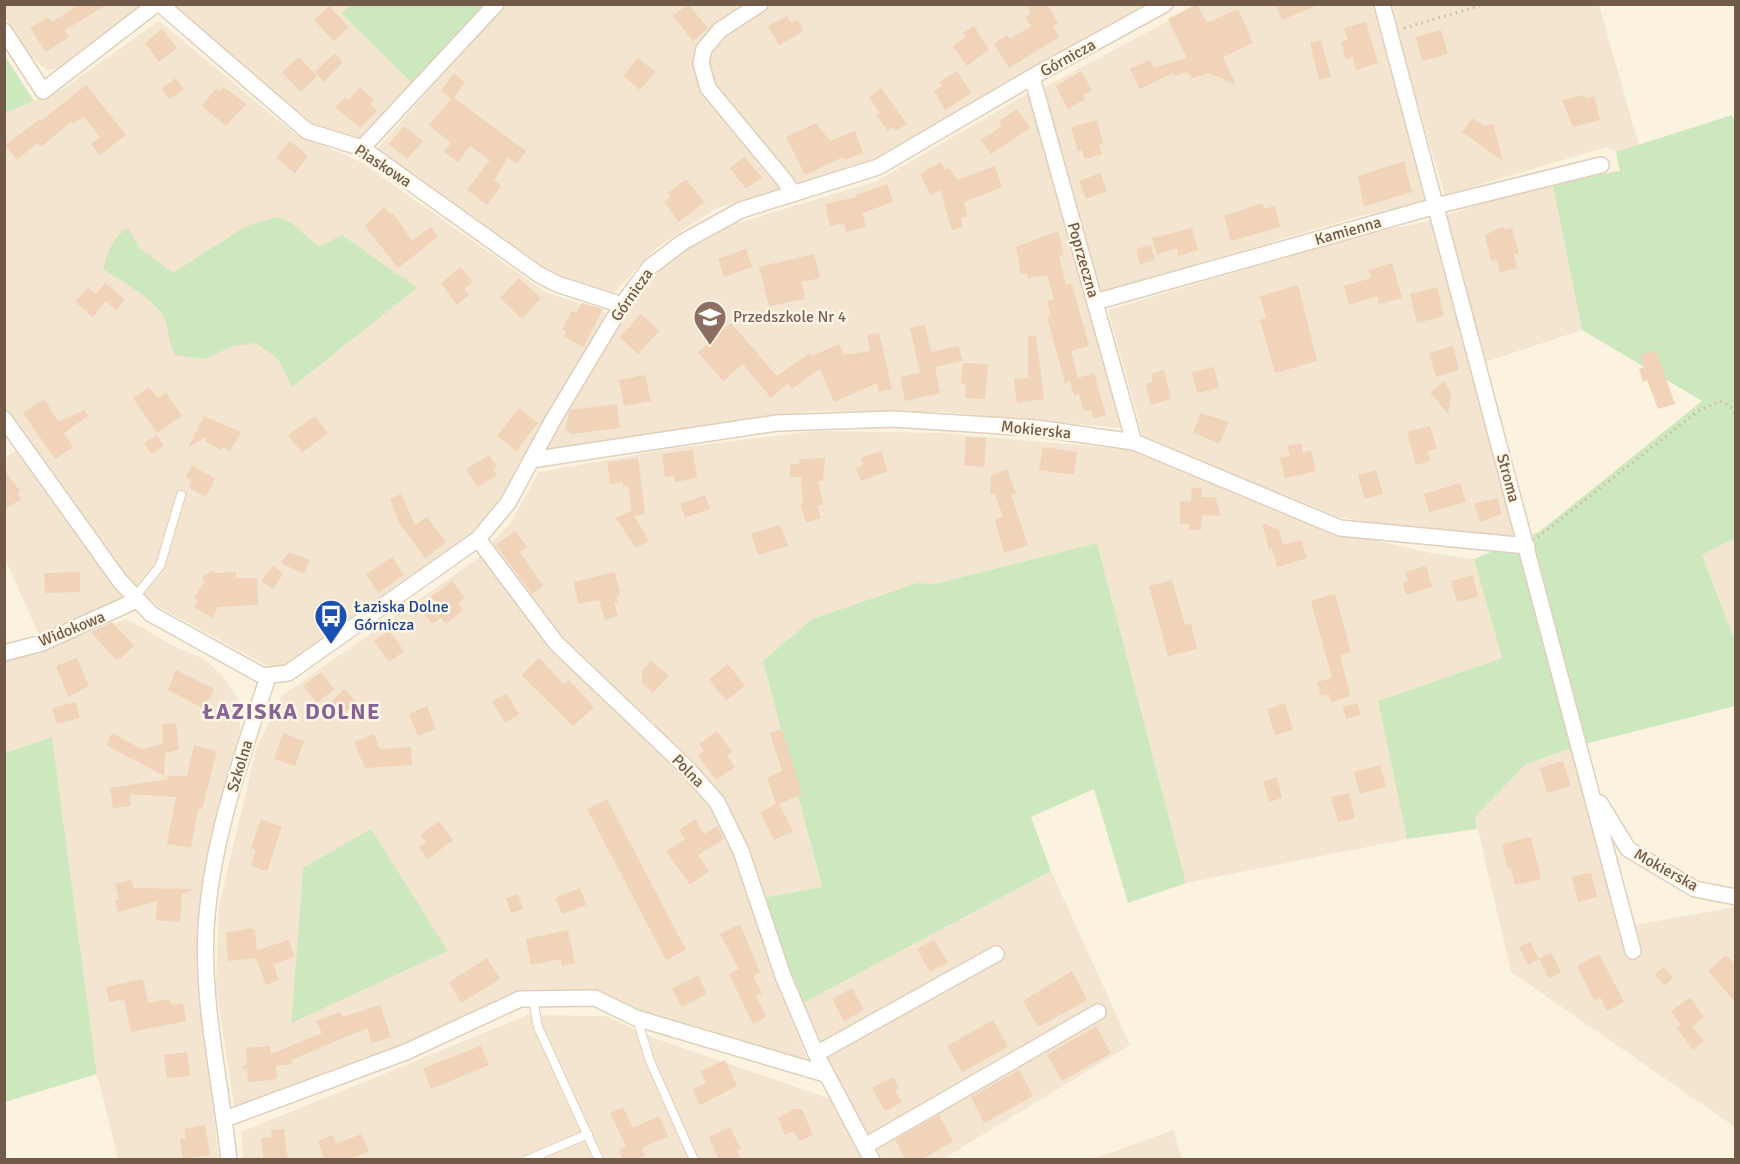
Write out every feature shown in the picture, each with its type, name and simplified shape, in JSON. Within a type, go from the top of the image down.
[{"type":"street","points":[[4,31],[43,91],[158,4]]},
{"type":"street","name":"Piaskowa","points":[[158,4],[307,131],[362,148],[538,274],[557,284],[622,305]]},
{"type":"street","points":[[362,148],[496,4]]},
{"type":"street","points":[[760,4],[720,30],[704,49],[701,63],[708,88],[785,181],[793,194]]},
{"type":"street","name":"Górnicza","points":[[268,677],[288,674],[299,667],[478,540],[508,503],[622,305],[650,267],[683,242],[741,210],[878,167],[1032,77],[1165,4]]},
{"type":"street","name":"Stroma","points":[[1382,4],[1633,951]]},
{"type":"street","name":"Poprzeczna","points":[[1032,77],[1134,442]]},
{"type":"street","name":"Kamienna","points":[[1095,302],[1436,206],[1601,165]]},
{"type":"street","points":[[4,419],[135,599],[166,624],[245,668],[268,677]]},
{"type":"street","name":"Mokierska","points":[[531,460],[777,423],[893,419],[1036,428],[1134,442],[1340,528],[1527,546]]},
{"type":"street","name":"Polna","points":[[478,540],[556,643],[686,767],[717,802],[741,851],[783,976],[816,1054],[872,1160]]},
{"type":"street","name":"Widokowa","points":[[4,652],[42,643],[135,599]]},
{"type":"street","name":"Szkolna","points":[[228,1160],[225,1119],[207,991],[206,929],[218,840],[268,677]]},
{"type":"street","name":"Mokierska","points":[[1591,791],[1628,849],[1695,889],[1736,897]]},
{"type":"street","points":[[816,1054],[996,954]]},
{"type":"street","points":[[225,1119],[406,1052],[520,999],[596,998],[636,1018],[825,1074]]},
{"type":"street","points":[[865,1146],[1098,1012]]},
{"type":"lane","points":[[135,599],[160,566],[182,495]]},
{"type":"lane","points":[[533,999],[538,1027],[599,1160]]},
{"type":"lane","points":[[636,1018],[650,1061],[694,1160]]},
{"type":"lane","points":[[527,1160],[588,1134]]},
{"type":"path","points":[[1390,32],[1486,4]]},
{"type":"path","points":[[1527,546],[1698,411],[1720,401],[1732,408],[1736,416]]},
{"type":"shaded area","points":[[176,4],[351,5],[341,13],[415,86],[362,147],[323,134],[170,11]]},
{"type":"shaded area","points":[[768,4],[1150,5],[895,153],[715,209],[656,248],[610,297],[561,279],[376,150],[504,5],[737,5],[744,19]]},
{"type":"shaded area","points":[[4,5],[150,5],[60,68],[47,70],[32,58],[5,17]]},
{"type":"shaded area","points":[[1198,5],[1374,5],[1427,203],[1360,216],[1099,293],[1041,89]]},
{"type":"shaded area","points":[[1392,5],[1599,5],[1639,146],[1616,152],[1607,147],[1445,195],[1412,85]]},
{"type":"shaded area","points":[[159,21],[295,134],[361,162],[545,292],[606,313],[495,511],[457,551],[298,659],[273,669],[157,606],[128,580],[5,408],[4,113],[66,87]]},
{"type":"shaded area","points":[[1029,93],[1123,428],[944,412],[815,411],[547,449],[626,311],[669,260],[735,224],[877,181]]},
{"type":"shaded area","points":[[1552,182],[1582,330],[1485,362],[1446,215]]},
{"type":"shaded area","points":[[1436,220],[1522,548],[1339,517],[1143,437],[1108,310],[1368,233]]},
{"type":"shaded area","points":[[816,431],[944,433],[1132,450],[1333,531],[1431,553],[1474,559],[1502,658],[1378,701],[1407,839],[1186,883],[1097,543],[935,584],[917,583],[812,619],[763,661],[822,888],[763,898],[724,801],[694,763],[564,641],[489,545],[511,522],[539,472],[676,448]]},
{"type":"shaded area","points":[[16,450],[125,598],[41,640],[5,558],[4,459]]},
{"type":"shaded area","points":[[1735,538],[1735,641],[1702,555]]},
{"type":"shaded area","points":[[481,556],[555,651],[685,773],[714,810],[739,860],[779,989],[808,1062],[675,1029],[605,996],[520,995],[389,1051],[235,1112],[216,986],[219,906],[257,746],[283,695]],"holes":[[[303,868],[448,951],[291,1022]]]},
{"type":"shaded area","points":[[127,619],[177,648],[204,659],[223,676],[236,696],[241,711],[239,736],[200,897],[197,980],[219,1159],[118,1159],[97,1074],[52,737],[5,753],[5,662]]},
{"type":"shaded area","points":[[1577,746],[1624,927],[1735,907],[1735,1127],[1511,972],[1475,817],[1526,764]]},
{"type":"shaded area","points":[[1051,871],[1130,1045],[943,1159],[883,1159],[843,1090],[803,1003]]},
{"type":"shaded area","points":[[528,1015],[606,1016],[654,1038],[831,1099],[862,1159],[244,1160],[241,1132]]},
{"type":"shaded area","points":[[1173,1130],[1182,1159],[1094,1159]]},
{"type":"green space","points":[[351,5],[493,5],[415,86],[341,13]]},
{"type":"green space","points":[[5,56],[34,101],[4,113]]},
{"type":"green space","points":[[1732,115],[1736,124],[1735,538],[1702,555],[1735,641],[1735,706],[1577,746],[1526,764],[1475,817],[1477,829],[1407,839],[1378,701],[1502,658],[1474,559],[1539,532],[1702,401],[1582,330],[1552,182],[1620,171],[1616,152]]},
{"type":"green space","points":[[277,217],[290,222],[319,247],[342,235],[417,288],[292,387],[278,359],[256,343],[233,346],[205,359],[175,355],[163,315],[143,295],[103,269],[111,246],[128,228],[140,249],[173,273],[246,226]]},
{"type":"green space","points":[[1097,543],[1186,883],[1128,903],[1094,789],[1031,817],[1051,871],[803,1003],[763,898],[822,887],[763,661],[812,619],[917,583],[935,584]]},
{"type":"green space","points":[[52,737],[97,1074],[5,1102],[5,753]]},
{"type":"green space","points":[[371,829],[448,951],[291,1023],[303,868]]},
{"type":"building","points":[[80,4],[108,4],[65,30],[69,37],[46,52],[30,28],[48,17],[52,22]]},
{"type":"building","points":[[688,4],[708,28],[693,41],[673,16]]},
{"type":"building","points":[[1026,4],[1047,4],[1058,23],[1053,26],[1059,37],[1009,68],[994,44],[1007,35],[1010,39],[1031,26],[1025,17],[1031,14]]},
{"type":"building","points":[[1197,4],[1207,23],[1238,9],[1253,43],[1223,57],[1236,85],[1209,73],[1193,78],[1187,72],[1174,76],[1173,73],[1140,89],[1130,69],[1150,60],[1154,68],[1187,58],[1168,19]]},
{"type":"building","points":[[1275,4],[1318,4],[1318,5],[1282,20]]},
{"type":"building","points":[[329,6],[349,27],[334,41],[314,20]]},
{"type":"building","points":[[787,16],[792,23],[798,20],[804,31],[779,45],[768,26]]},
{"type":"building","points":[[1366,22],[1378,63],[1356,70],[1353,57],[1346,59],[1341,42],[1348,40],[1344,28]]},
{"type":"building","points":[[974,26],[989,50],[967,66],[953,46],[966,37],[963,33]]},
{"type":"building","points":[[162,29],[177,48],[159,62],[145,43]]},
{"type":"building","points":[[1441,30],[1448,54],[1422,61],[1416,37]]},
{"type":"building","points":[[1321,40],[1331,77],[1319,80],[1310,43]]},
{"type":"building","points":[[335,53],[343,62],[324,82],[315,72]]},
{"type":"building","points":[[299,57],[317,76],[301,92],[282,72]]},
{"type":"building","points":[[638,58],[655,72],[640,90],[623,76]]},
{"type":"building","points":[[957,71],[971,93],[945,110],[934,91],[942,86],[939,82]]},
{"type":"building","points":[[1081,71],[1092,90],[1083,95],[1085,99],[1068,109],[1056,86]]},
{"type":"building","points":[[454,73],[465,82],[454,98],[526,151],[517,164],[508,158],[494,180],[501,186],[487,205],[467,190],[490,160],[470,146],[458,162],[444,152],[451,143],[429,125],[451,99],[441,91]]},
{"type":"building","points":[[176,78],[184,89],[169,99],[161,89]]},
{"type":"building","points":[[86,85],[126,135],[100,155],[91,144],[100,137],[83,116],[73,124],[71,122],[41,147],[37,143],[17,160],[5,145],[40,119],[41,121]]},
{"type":"building","points":[[360,87],[374,100],[370,104],[377,111],[360,128],[335,107],[345,97],[348,100]]},
{"type":"building","points":[[216,88],[219,91],[222,88],[227,89],[246,104],[226,126],[202,106]]},
{"type":"building","points":[[881,88],[907,124],[896,131],[893,127],[888,131],[876,115],[880,113],[869,97]]},
{"type":"building","points":[[1584,95],[1585,99],[1594,96],[1600,120],[1573,127],[1562,100]]},
{"type":"building","points":[[1017,109],[1030,128],[991,154],[981,140],[1002,126],[999,121]]},
{"type":"building","points":[[1472,118],[1484,126],[1493,124],[1503,161],[1462,132]]},
{"type":"building","points":[[1097,120],[1103,144],[1099,145],[1102,154],[1085,159],[1082,150],[1078,151],[1071,127]]},
{"type":"building","points":[[816,123],[830,141],[855,131],[863,153],[844,160],[843,157],[805,175],[786,137]]},
{"type":"building","points":[[404,126],[423,141],[407,159],[389,144]]},
{"type":"building","points":[[290,141],[308,156],[295,173],[276,158]]},
{"type":"building","points":[[744,157],[762,177],[746,189],[730,168]]},
{"type":"building","points":[[1404,161],[1412,192],[1364,206],[1358,176]]},
{"type":"building","points":[[941,162],[945,170],[949,168],[957,180],[995,166],[1002,187],[964,202],[967,216],[961,218],[963,227],[952,230],[940,190],[931,195],[920,174]]},
{"type":"building","points":[[1100,173],[1107,191],[1086,199],[1079,181]]},
{"type":"building","points":[[686,179],[704,202],[679,222],[664,202],[671,197],[668,193]]},
{"type":"building","points":[[887,184],[893,202],[862,213],[866,227],[846,232],[844,223],[830,226],[825,204],[857,197],[856,195]]},
{"type":"building","points":[[1262,203],[1264,209],[1275,206],[1280,227],[1231,241],[1224,216]]},
{"type":"building","points":[[384,207],[390,214],[393,213],[412,241],[431,227],[438,237],[398,268],[365,226]]},
{"type":"building","points":[[1502,227],[1506,230],[1512,228],[1519,253],[1514,255],[1517,268],[1500,272],[1497,260],[1491,261],[1485,235]]},
{"type":"building","points":[[1192,228],[1198,250],[1179,256],[1177,248],[1157,254],[1152,238]]},
{"type":"building","points":[[1058,231],[1064,255],[1059,256],[1066,285],[1072,284],[1089,346],[1071,351],[1078,378],[1094,373],[1106,415],[1094,418],[1091,410],[1084,411],[1079,394],[1074,395],[1070,381],[1065,383],[1047,317],[1051,316],[1047,301],[1054,300],[1047,275],[1028,278],[1027,273],[1021,275],[1016,247]]},
{"type":"building","points":[[1151,245],[1155,260],[1140,264],[1136,249]]},
{"type":"building","points":[[746,249],[752,267],[724,277],[718,259]]},
{"type":"building","points":[[814,254],[820,278],[802,282],[805,299],[769,306],[759,267]]},
{"type":"building","points":[[1392,263],[1402,298],[1379,304],[1377,296],[1349,305],[1344,286],[1371,278],[1369,270]]},
{"type":"building","points":[[461,267],[473,282],[464,289],[469,295],[457,305],[441,283]]},
{"type":"building","points":[[519,278],[541,298],[522,319],[500,298]]},
{"type":"building","points":[[105,283],[125,300],[116,310],[106,301],[93,317],[75,302],[88,287],[96,294]]},
{"type":"building","points":[[1298,285],[1317,361],[1275,373],[1260,320],[1266,318],[1260,296]]},
{"type":"building","points":[[1437,287],[1444,316],[1417,323],[1410,294]]},
{"type":"building","points":[[582,303],[603,309],[583,347],[564,337],[566,332],[562,329],[572,311],[576,313]]},
{"type":"building","points":[[641,314],[659,331],[638,354],[620,337]]},
{"type":"building","points":[[731,323],[777,376],[810,353],[812,356],[839,344],[844,355],[870,351],[867,336],[879,333],[892,389],[879,392],[877,383],[834,402],[820,369],[792,389],[788,383],[771,398],[743,364],[723,381],[698,352],[711,341],[709,339]]},
{"type":"building","points":[[925,325],[931,352],[959,346],[962,361],[935,367],[940,393],[905,401],[900,377],[920,373],[910,328]]},
{"type":"building","points":[[1028,336],[1036,336],[1044,399],[1017,403],[1014,379],[1028,378]]},
{"type":"building","points":[[1453,346],[1459,370],[1436,377],[1429,353]]},
{"type":"building","points":[[1656,350],[1675,404],[1658,409],[1647,380],[1643,382],[1639,369],[1644,367],[1640,355]]},
{"type":"building","points":[[963,363],[988,364],[985,399],[965,398],[966,384],[961,383]]},
{"type":"building","points":[[1214,367],[1219,388],[1197,393],[1192,372]]},
{"type":"building","points":[[1164,370],[1171,399],[1151,405],[1146,384],[1153,382],[1151,374]]},
{"type":"building","points":[[645,375],[651,401],[624,406],[619,380]]},
{"type":"building","points":[[1444,381],[1451,393],[1448,414],[1430,392]]},
{"type":"building","points":[[149,387],[158,398],[166,393],[182,416],[157,433],[133,398]]},
{"type":"building","points":[[44,399],[59,422],[84,410],[88,416],[64,433],[73,447],[55,459],[23,413]]},
{"type":"building","points":[[617,404],[620,428],[572,434],[565,430],[570,410]]},
{"type":"building","points":[[519,408],[538,423],[516,451],[497,436]]},
{"type":"building","points":[[1201,413],[1229,422],[1219,444],[1193,432]]},
{"type":"building","points":[[204,416],[241,432],[230,451],[223,447],[221,450],[205,441],[207,436],[188,448]]},
{"type":"building","points":[[315,416],[328,433],[302,453],[288,435]]},
{"type":"building","points":[[1430,426],[1437,449],[1427,451],[1430,461],[1416,465],[1407,432]]},
{"type":"building","points":[[157,435],[164,446],[152,454],[144,443]]},
{"type":"building","points":[[966,437],[986,438],[984,467],[964,465]]},
{"type":"building","points":[[1301,443],[1303,453],[1311,450],[1316,471],[1285,478],[1280,458],[1290,456],[1287,446]]},
{"type":"building","points":[[1043,447],[1077,452],[1074,475],[1039,470]]},
{"type":"building","points":[[693,450],[697,478],[675,482],[674,476],[665,477],[662,454]]},
{"type":"building","points":[[881,451],[888,471],[861,481],[856,468],[863,465],[861,458]]},
{"type":"building","points":[[489,455],[497,466],[493,469],[497,475],[478,487],[466,469]]},
{"type":"building","points":[[638,458],[645,514],[634,516],[649,541],[636,548],[616,518],[631,511],[632,513],[628,486],[623,487],[623,482],[610,484],[607,462]]},
{"type":"building","points":[[825,458],[823,481],[818,481],[823,504],[817,506],[821,518],[806,523],[800,504],[803,504],[801,477],[790,477],[790,464],[799,464],[800,459]]},
{"type":"building","points":[[192,465],[215,479],[206,497],[188,487],[192,480],[186,477]]},
{"type":"building","points":[[1007,469],[1016,494],[1011,494],[1028,545],[1004,553],[995,520],[1003,517],[995,494],[990,494],[991,476]]},
{"type":"building","points":[[4,470],[20,491],[17,494],[21,499],[4,510]]},
{"type":"building","points":[[1376,470],[1383,494],[1365,499],[1358,475]]},
{"type":"building","points":[[1460,483],[1466,502],[1429,512],[1424,494]]},
{"type":"building","points":[[1192,488],[1202,488],[1202,497],[1215,497],[1221,516],[1202,515],[1201,530],[1189,530],[1189,524],[1180,524],[1180,501],[1191,502]]},
{"type":"building","points":[[401,494],[415,525],[427,517],[446,542],[425,558],[400,524],[390,499]]},
{"type":"building","points":[[705,495],[710,509],[685,517],[680,504]]},
{"type":"building","points":[[1497,498],[1502,514],[1480,522],[1474,504]]},
{"type":"building","points":[[1262,523],[1279,530],[1283,545],[1301,540],[1307,558],[1277,567]]},
{"type":"building","points":[[779,525],[789,546],[758,555],[751,534]]},
{"type":"building","points":[[515,531],[527,547],[520,552],[543,586],[532,594],[496,545]]},
{"type":"building","points":[[289,552],[310,560],[304,574],[281,563]]},
{"type":"building","points":[[392,557],[404,575],[378,593],[366,574]]},
{"type":"building","points":[[273,566],[283,574],[273,589],[261,581]]},
{"type":"building","points":[[1426,566],[1432,587],[1406,595],[1403,583],[1408,581],[1405,572]]},
{"type":"building","points":[[213,570],[215,573],[236,572],[236,578],[257,578],[258,605],[218,607],[212,618],[194,607],[198,600],[194,598],[205,581],[202,577]]},
{"type":"building","points":[[80,572],[80,592],[45,593],[44,573]]},
{"type":"building","points":[[615,572],[620,595],[617,596],[618,602],[614,603],[618,616],[605,620],[599,600],[578,604],[574,582]]},
{"type":"building","points":[[1473,575],[1478,597],[1457,602],[1451,581]]},
{"type":"building","points":[[1172,580],[1185,625],[1191,624],[1197,649],[1168,656],[1149,586]]},
{"type":"building","points":[[452,581],[465,598],[458,604],[463,610],[446,624],[441,618],[432,624],[419,606]]},
{"type":"building","points":[[1335,594],[1351,652],[1340,655],[1350,696],[1331,702],[1329,694],[1321,696],[1317,682],[1332,678],[1311,601]]},
{"type":"building","points":[[112,622],[134,646],[120,659],[115,659],[91,632]]},
{"type":"building","points":[[389,630],[404,651],[389,662],[374,641]]},
{"type":"building","points":[[77,658],[89,686],[68,697],[56,666]]},
{"type":"building","points":[[539,658],[564,684],[569,680],[594,707],[573,726],[521,675]]},
{"type":"building","points":[[651,661],[669,676],[653,693],[642,683],[642,671]]},
{"type":"building","points":[[728,664],[745,686],[726,701],[709,679]]},
{"type":"building","points":[[176,670],[214,689],[204,709],[168,690]]},
{"type":"building","points":[[321,672],[334,689],[317,703],[303,686]]},
{"type":"building","points":[[345,689],[357,703],[341,715],[331,702]]},
{"type":"building","points":[[506,693],[519,714],[505,723],[492,702]]},
{"type":"building","points":[[76,702],[80,718],[57,724],[52,708]]},
{"type":"building","points":[[1285,703],[1293,730],[1275,735],[1267,709]]},
{"type":"building","points":[[1357,703],[1361,715],[1346,719],[1343,707]]},
{"type":"building","points":[[427,706],[436,729],[418,736],[409,714]]},
{"type":"building","points":[[176,723],[179,750],[165,753],[164,776],[106,745],[112,733],[142,749],[163,744],[162,725]]},
{"type":"building","points":[[782,729],[802,794],[779,804],[793,831],[774,840],[760,812],[776,804],[767,778],[782,771],[770,733]]},
{"type":"building","points":[[717,731],[732,752],[727,756],[735,767],[716,780],[698,755],[704,751],[699,744]]},
{"type":"building","points":[[283,733],[304,741],[295,766],[274,759]]},
{"type":"building","points":[[374,734],[380,749],[411,747],[412,765],[365,768],[354,742]]},
{"type":"building","points":[[194,745],[217,751],[202,809],[198,809],[191,848],[167,844],[176,797],[130,794],[131,806],[113,808],[110,788],[170,779],[164,776],[187,776]]},
{"type":"building","points":[[1563,761],[1571,786],[1547,793],[1540,768]]},
{"type":"building","points":[[1380,765],[1386,787],[1360,794],[1354,772]]},
{"type":"building","points":[[1277,777],[1282,798],[1269,802],[1263,781]]},
{"type":"building","points":[[1349,793],[1355,818],[1338,822],[1331,797]]},
{"type":"building","points":[[607,799],[686,950],[666,960],[587,809]]},
{"type":"building","points":[[261,819],[282,827],[267,871],[251,866],[256,850],[251,848]]},
{"type":"building","points":[[695,819],[704,834],[717,826],[724,839],[698,855],[709,871],[690,885],[666,851],[685,839],[679,830]]},
{"type":"building","points":[[439,821],[453,840],[428,859],[419,847],[426,842],[420,835]]},
{"type":"building","points":[[1531,837],[1541,879],[1515,885],[1511,868],[1508,869],[1502,844]]},
{"type":"building","points":[[1591,872],[1597,897],[1578,902],[1572,877]]},
{"type":"building","points":[[131,880],[134,888],[193,889],[182,894],[180,922],[156,920],[157,901],[118,912],[115,900],[119,899],[115,884]]},
{"type":"building","points":[[580,888],[586,905],[562,914],[555,898]]},
{"type":"building","points":[[518,894],[523,909],[511,913],[506,899]]},
{"type":"building","points":[[740,924],[760,972],[753,976],[762,993],[756,996],[766,1017],[753,1024],[729,974],[739,969],[720,934]]},
{"type":"building","points":[[250,928],[255,930],[257,950],[289,940],[294,957],[273,964],[279,980],[266,985],[256,958],[228,961],[226,933]]},
{"type":"building","points":[[568,930],[575,963],[562,966],[561,959],[531,965],[526,939]]},
{"type":"building","points":[[934,940],[948,962],[930,972],[917,949]]},
{"type":"building","points":[[1530,942],[1539,959],[1528,965],[1519,947]]},
{"type":"building","points":[[1551,952],[1561,972],[1549,978],[1539,959]]},
{"type":"building","points":[[1599,954],[1624,1002],[1607,1011],[1600,997],[1594,1000],[1577,966]]},
{"type":"building","points":[[1726,955],[1736,966],[1736,1003],[1708,971]]},
{"type":"building","points":[[487,958],[500,979],[461,1003],[449,982]]},
{"type":"building","points":[[1664,967],[1673,978],[1664,986],[1655,974]]},
{"type":"building","points":[[1072,971],[1087,1000],[1038,1027],[1023,1001]]},
{"type":"building","points":[[698,975],[707,994],[682,1007],[672,989]]},
{"type":"building","points":[[143,979],[148,1003],[170,999],[171,1005],[183,1003],[186,1021],[131,1032],[124,999],[109,1002],[106,987]]},
{"type":"building","points":[[852,988],[864,1010],[844,1021],[832,999]]},
{"type":"building","points":[[1690,997],[1704,1017],[1692,1026],[1704,1041],[1693,1050],[1677,1028],[1681,1025],[1671,1011]]},
{"type":"building","points":[[380,1005],[391,1037],[372,1043],[367,1028],[291,1060],[292,1064],[276,1066],[277,1078],[248,1082],[247,1068],[244,1069],[243,1066],[247,1064],[246,1048],[270,1046],[271,1054],[322,1033],[316,1021],[340,1012],[342,1017]]},
{"type":"building","points":[[993,1020],[1008,1047],[962,1072],[947,1046]]},
{"type":"building","points":[[1096,1026],[1111,1053],[1062,1081],[1047,1055]]},
{"type":"building","points":[[481,1046],[489,1065],[431,1089],[423,1068]]},
{"type":"building","points":[[187,1052],[190,1076],[167,1078],[164,1055]]},
{"type":"building","points":[[725,1060],[737,1086],[700,1105],[693,1089],[706,1083],[700,1071]]},
{"type":"building","points":[[1019,1070],[1033,1096],[984,1123],[971,1097]]},
{"type":"building","points":[[893,1077],[899,1088],[895,1090],[902,1102],[885,1111],[872,1088]]},
{"type":"building","points":[[623,1107],[633,1128],[659,1116],[668,1136],[642,1148],[645,1155],[636,1160],[623,1160],[619,1150],[626,1146],[610,1113]]},
{"type":"building","points":[[794,1109],[802,1109],[813,1135],[799,1141],[794,1131],[785,1135],[778,1118]]},
{"type":"building","points":[[939,1115],[953,1141],[921,1160],[906,1160],[895,1140]]},
{"type":"building","points":[[205,1125],[210,1155],[183,1159],[180,1139],[186,1138],[184,1129]]},
{"type":"building","points":[[730,1127],[741,1149],[737,1150],[741,1160],[719,1160],[709,1137]]},
{"type":"building","points":[[284,1129],[288,1160],[264,1160],[261,1138],[272,1137],[271,1130]]},
{"type":"building","points":[[361,1134],[369,1151],[348,1160],[325,1160],[318,1141],[332,1135],[336,1144]]},
{"type":"place","name":"Przedszkole Nr 4","points":[[710,346]]},
{"type":"place","name":"Łaziska Dolne Górnicza","points":[[331,645]]},
{"type":"district","name":"ŁAZISKA DOLNE","points":[[292,711]]}]
